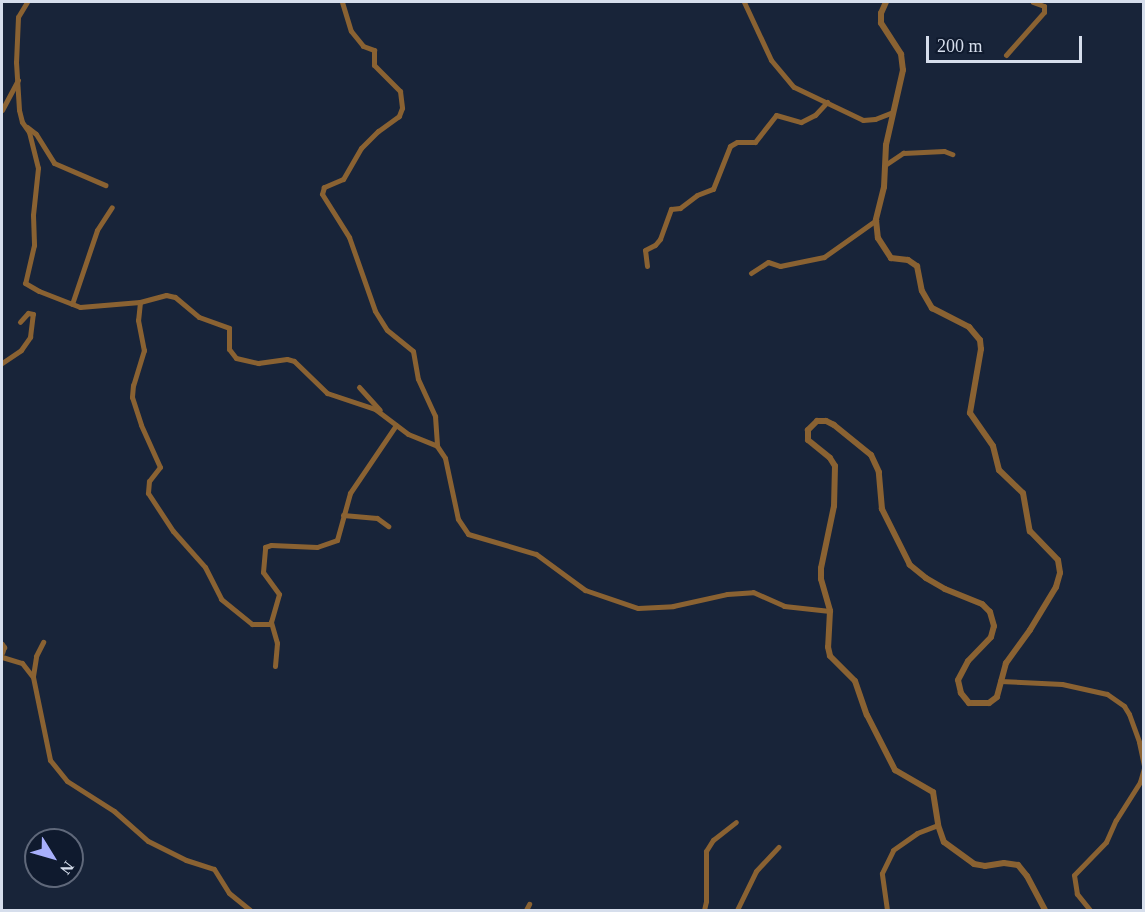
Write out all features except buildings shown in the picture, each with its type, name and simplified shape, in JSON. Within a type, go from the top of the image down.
[{"type":"street","points":[[27,2],[18,17],[18,80],[22,122],[28,132],[38,168],[33,215],[34,245],[25,283],[72,304],[92,308],[140,302],[166,295],[175,297],[199,317],[229,328],[229,349],[236,357],[258,363],[290,359],[327,393],[358,402],[383,414]]},
{"type":"street","points":[[342,2],[351,31],[363,46],[374,50],[374,65],[400,91],[402,108],[399,116],[372,136],[361,148],[351,161],[345,177],[324,187],[322,195],[349,237],[375,311],[387,330],[413,351],[415,370],[435,416],[437,446],[445,458],[458,519],[468,534],[536,554],[585,590],[638,608],[673,606],[727,594],[753,592],[769,597],[773,602],[830,611]]},
{"type":"street","points":[[744,2],[771,60],[780,74],[794,87],[863,120],[875,119],[893,112]]},
{"type":"street","points":[[886,2],[881,13],[881,22],[900,54],[903,64],[884,166],[882,196],[876,220],[881,247],[891,258],[908,260],[917,266],[922,291],[932,308],[969,327],[980,340],[981,349],[970,413],[993,446],[999,470],[1023,493],[1030,531],[1052,553],[1060,567],[1056,587],[1006,663],[1000,681],[999,694],[992,703],[972,705],[964,698],[959,686],[959,675],[991,637],[994,626],[990,612],[982,604],[945,590],[910,566],[882,509],[879,472],[871,454],[834,425],[821,420],[811,424],[807,435],[808,440],[831,458],[835,466],[834,506],[821,568],[821,579],[830,611],[828,647],[830,656],[855,681],[867,715],[895,770],[933,792],[941,839],[946,846],[974,864],[985,866],[1012,863],[1023,869],[1045,910]]},
{"type":"street","points":[[1006,55],[1044,12],[1044,6],[1033,2]]},
{"type":"street","points":[[2,110],[18,80]]},
{"type":"street","points":[[647,266],[645,250],[655,245],[660,239],[671,209],[680,208],[697,195],[713,189],[729,146],[735,142],[755,142],[776,115],[801,122],[816,115],[826,102]]},
{"type":"street","points":[[22,122],[36,134],[54,163],[105,185]]},
{"type":"street","points":[[884,166],[895,156],[903,153],[944,151],[952,153]]},
{"type":"street","points":[[72,304],[97,230],[112,207]]},
{"type":"street","points":[[751,273],[768,262],[782,266],[824,257],[876,220]]},
{"type":"street","points":[[140,302],[138,320],[144,350],[133,385],[132,397],[160,467],[149,481],[148,493],[173,531],[205,567],[221,599],[252,624],[271,624]]},
{"type":"street","points":[[2,363],[21,350],[32,333],[33,314],[28,313],[21,322]]},
{"type":"street","points":[[359,387],[396,425],[408,434],[437,446]]},
{"type":"street","points":[[275,666],[277,643],[271,624],[279,594],[263,572],[265,547],[269,545],[317,547],[338,539],[352,488],[396,425]]},
{"type":"street","points":[[343,516],[377,518],[388,526]]},
{"type":"street","points":[[43,642],[36,656],[33,677],[43,738],[50,760],[70,784],[110,809],[148,841],[186,860],[214,869],[229,893],[250,910]]},
{"type":"street","points":[[2,644],[4,648],[2,655],[22,663],[33,677]]},
{"type":"street","points":[[1000,681],[1062,684],[1107,694],[1124,706],[1130,714],[1139,742],[1143,767],[1140,782],[1116,820],[1106,842],[1074,875],[1077,894],[1090,910]]},
{"type":"street","points":[[704,910],[706,851],[713,840],[736,822]]},
{"type":"street","points":[[887,910],[888,902],[882,880],[882,870],[892,850],[917,833],[938,825]]},
{"type":"street","points":[[736,910],[756,871],[778,847]]},
{"type":"street","points":[[526,910],[529,904]]}]
